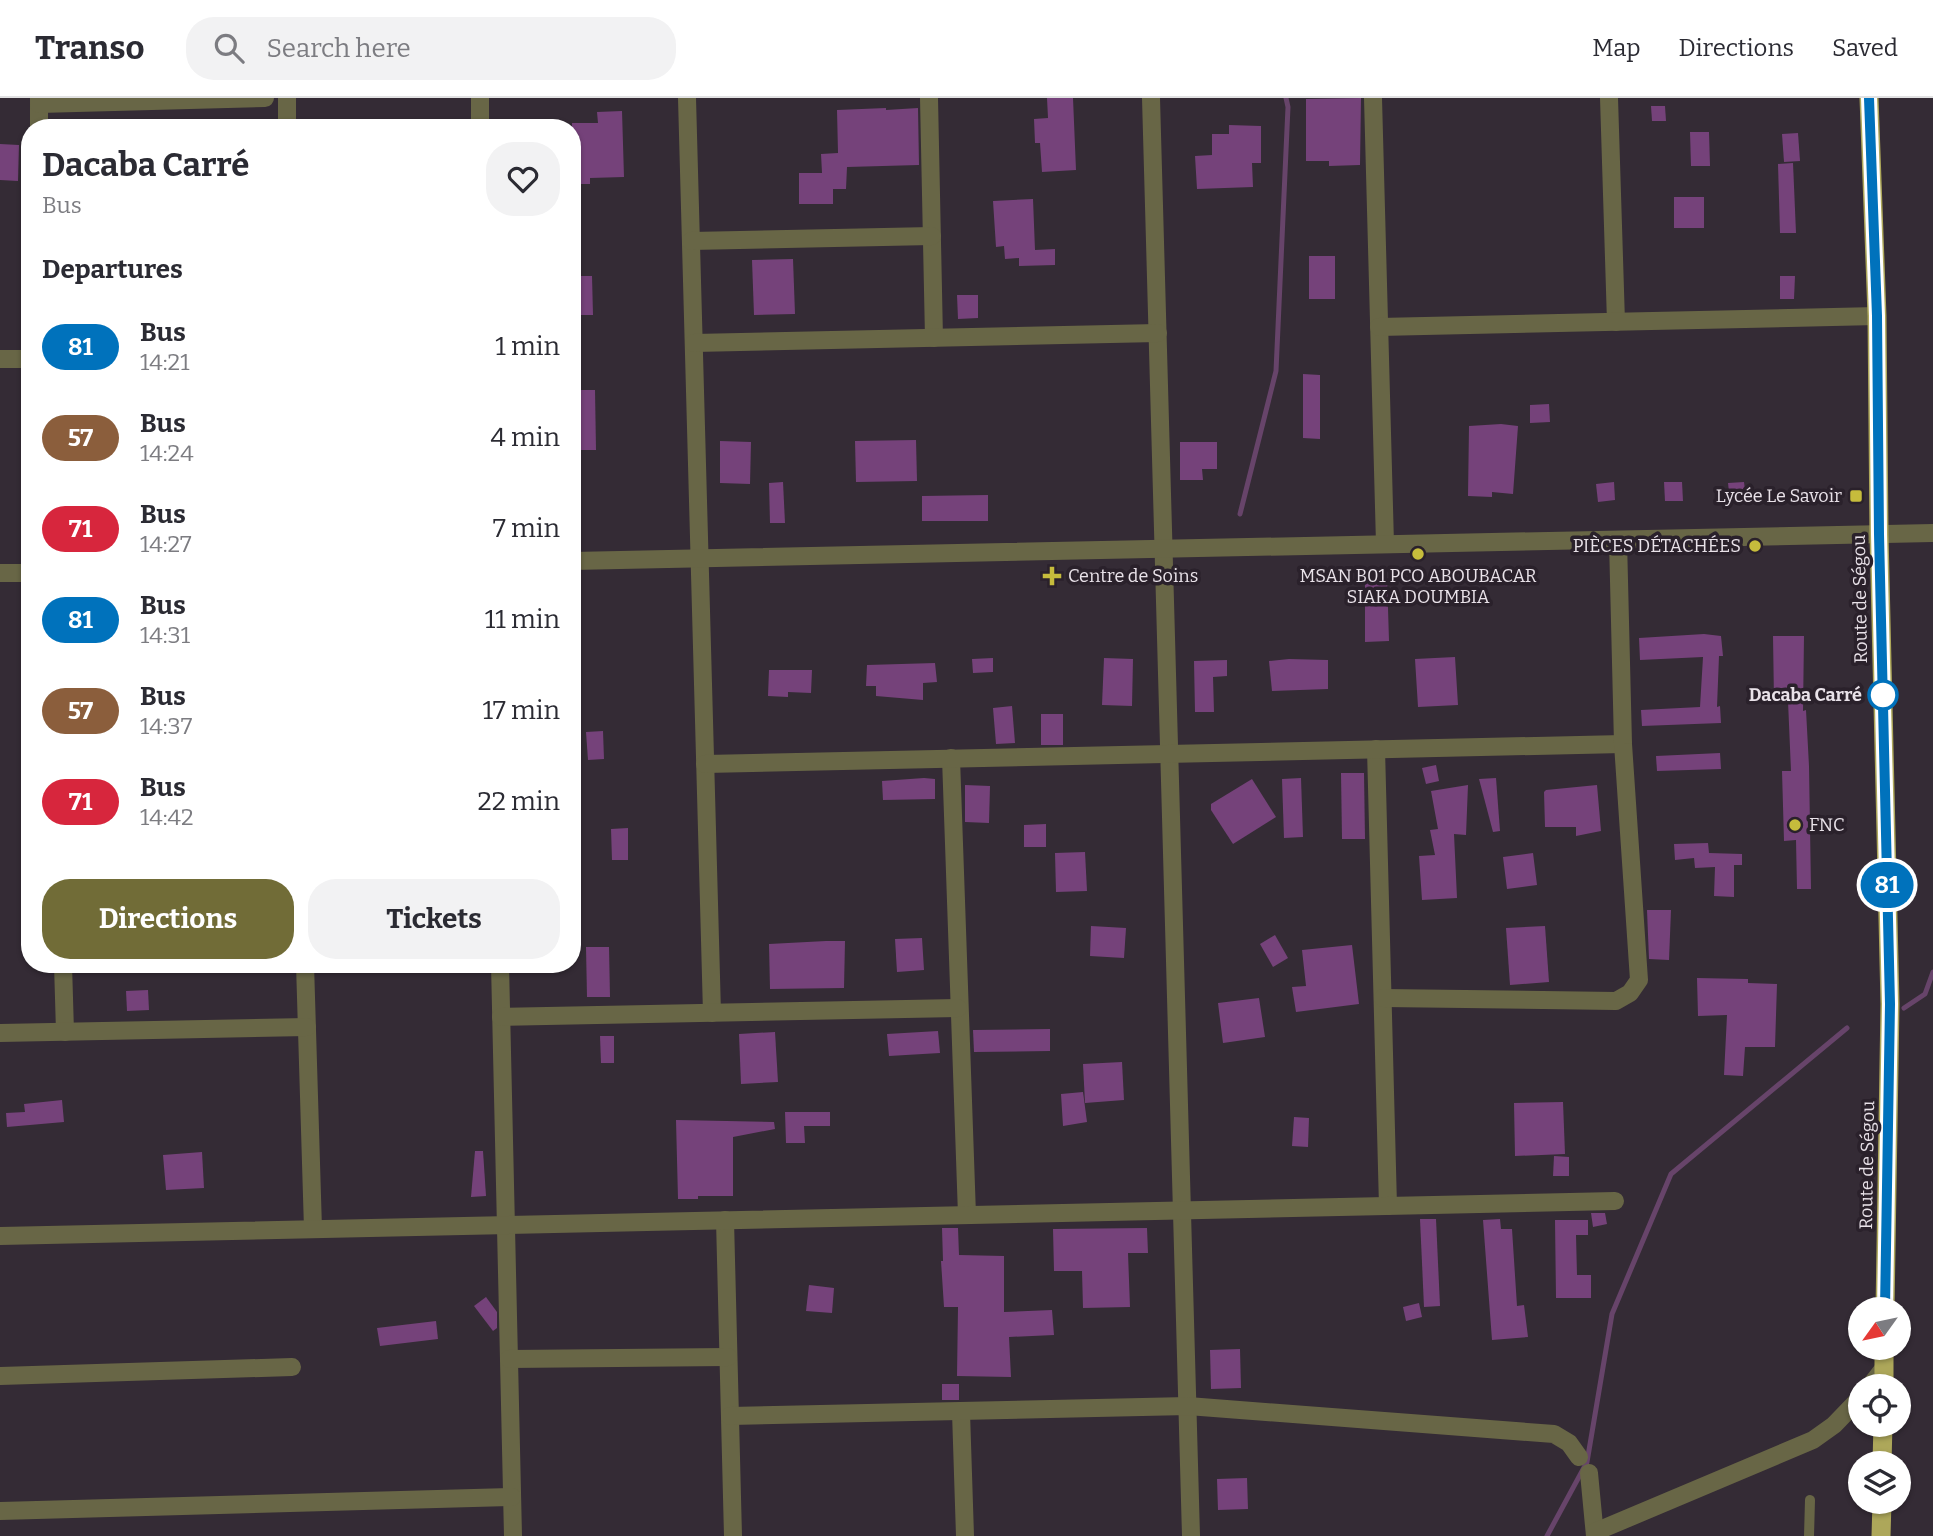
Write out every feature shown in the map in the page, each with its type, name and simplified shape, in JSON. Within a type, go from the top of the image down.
[{"type":"highway","name":"Route de Ségou","points":[[1869,98],[1877,316],[1879,534],[1890,1004],[1885,1297]]},
{"type":"highway","points":[[1881,1536],[1882,1514]]},
{"type":"street","points":[[39,119],[39,101],[265,98]]},
{"type":"street","points":[[286,98],[287,119]]},
{"type":"street","points":[[480,98],[480,119]]},
{"type":"street","points":[[687,98],[712,1013]]},
{"type":"street","points":[[929,98],[934,338]]},
{"type":"street","points":[[1151,98],[1191,1536]]},
{"type":"street","points":[[1373,98],[1385,544]]},
{"type":"street","points":[[1609,98],[1616,321]]},
{"type":"street","points":[[691,241],[932,236]]},
{"type":"street","points":[[1379,327],[1877,316]]},
{"type":"street","points":[[694,343],[1158,333]]},
{"type":"street","points":[[0,359],[21,359]]},
{"type":"street","points":[[581,561],[1933,533]]},
{"type":"street","points":[[1383,998],[1616,1001],[1630,993],[1639,980],[1623,744],[1618,540]]},
{"type":"street","points":[[0,573],[21,573]]},
{"type":"street","points":[[705,764],[1623,744]]},
{"type":"street","points":[[1376,749],[1388,1206]]},
{"type":"street","points":[[951,758],[967,1215]]},
{"type":"street","points":[[63,973],[65,1032]]},
{"type":"street","points":[[305,973],[313,1229]]},
{"type":"street","points":[[500,973],[513,1536]]},
{"type":"street","points":[[501,1017],[958,1008]]},
{"type":"street","points":[[0,1033],[307,1027]]},
{"type":"street","points":[[0,1236],[1615,1201]]},
{"type":"street","points":[[724,1220],[733,1536]]},
{"type":"street","points":[[509,1359],[728,1357]]},
{"type":"street","points":[[0,1376],[292,1367]]},
{"type":"street","points":[[730,1416],[1188,1406],[1554,1434],[1569,1443],[1579,1457]]},
{"type":"street","points":[[1589,1474],[1595,1534],[1813,1440],[1848,1410]]},
{"type":"street","points":[[961,1412],[965,1536]]},
{"type":"street","points":[[0,1511],[512,1497]]},
{"type":"lane","points":[[1809,1536],[1810,1500]]},
{"type":"building","points":[[1047,98],[1073,98],[1076,170],[1042,172],[1040,143],[1035,143],[1034,119],[1048,118]]},
{"type":"building","points":[[1361,98],[1360,165],[1329,166],[1329,161],[1306,161],[1306,99]]},
{"type":"building","points":[[1651,106],[1665,106],[1666,121],[1652,121]]},
{"type":"building","points":[[918,108],[919,165],[847,167],[846,189],[833,189],[833,204],[799,204],[799,173],[822,173],[821,154],[838,153],[837,110]]},
{"type":"building","points":[[622,111],[624,177],[590,178],[590,184],[581,184],[581,123],[598,123],[597,112]]},
{"type":"building","points":[[1229,125],[1261,126],[1261,163],[1252,163],[1253,187],[1197,189],[1195,156],[1212,155],[1212,134],[1229,134]]},
{"type":"building","points":[[1690,132],[1709,132],[1710,166],[1691,166]]},
{"type":"building","points":[[1798,133],[1800,161],[1784,162],[1782,134]]},
{"type":"building","points":[[0,144],[19,145],[18,181],[0,180]]},
{"type":"building","points":[[1793,163],[1796,233],[1780,233],[1778,164]]},
{"type":"building","points":[[1674,197],[1704,197],[1704,228],[1674,228]]},
{"type":"building","points":[[1033,199],[1035,250],[1055,249],[1055,265],[1019,266],[1019,258],[1005,259],[1004,246],[996,247],[993,201]]},
{"type":"building","points":[[1309,256],[1335,256],[1335,299],[1309,299]]},
{"type":"building","points":[[793,259],[795,314],[754,315],[752,260]]},
{"type":"building","points":[[581,276],[592,276],[593,315],[581,315]]},
{"type":"building","points":[[1780,276],[1795,276],[1794,299],[1780,299]]},
{"type":"building","points":[[957,295],[978,295],[978,318],[958,319]]},
{"type":"building","points":[[1303,374],[1320,375],[1320,439],[1303,438]]},
{"type":"building","points":[[581,390],[595,390],[596,450],[581,450]]},
{"type":"building","points":[[1549,404],[1550,422],[1530,423],[1530,405]]},
{"type":"building","points":[[1469,426],[1518,426],[1513,494],[1492,492],[1492,497],[1468,496]]},
{"type":"building","points":[[916,440],[917,481],[856,482],[855,441]]},
{"type":"building","points":[[720,441],[751,442],[750,484],[720,483]]},
{"type":"building","points":[[1180,442],[1217,442],[1217,469],[1202,469],[1203,480],[1180,480]]},
{"type":"building","points":[[783,482],[785,523],[770,523],[769,483]]},
{"type":"building","points":[[1614,482],[1615,500],[1598,502],[1596,484]]},
{"type":"building","points":[[1664,482],[1682,482],[1683,501],[1665,501]]},
{"type":"building","points":[[1744,482],[1746,499],[1730,501],[1728,483]]},
{"type":"building","points":[[988,495],[988,521],[922,521],[922,496]]},
{"type":"building","points":[[1365,574],[1387,576],[1389,641],[1365,642]]},
{"type":"building","points":[[1704,634],[1721,636],[1723,656],[1719,656],[1717,707],[1720,706],[1721,723],[1642,726],[1641,710],[1700,707],[1703,657],[1640,660],[1639,638]]},
{"type":"building","points":[[1773,636],[1804,636],[1803,711],[1806,710],[1809,766],[1811,889],[1797,889],[1796,840],[1784,841],[1782,771],[1791,771],[1788,701],[1774,701]]},
{"type":"building","points":[[1455,657],[1458,705],[1418,707],[1415,659]]},
{"type":"building","points":[[993,658],[993,672],[973,673],[972,659]]},
{"type":"building","points":[[1104,658],[1133,659],[1132,706],[1102,705]]},
{"type":"building","points":[[1227,660],[1227,676],[1213,677],[1214,712],[1195,712],[1194,661]]},
{"type":"building","points":[[1328,660],[1328,689],[1272,691],[1269,661]]},
{"type":"building","points":[[935,663],[937,682],[923,683],[923,700],[876,696],[876,686],[866,686],[867,665]]},
{"type":"building","points":[[769,670],[812,670],[811,693],[788,692],[788,697],[768,696]]},
{"type":"building","points":[[1012,706],[1015,743],[996,744],[993,708]]},
{"type":"building","points":[[1041,714],[1063,714],[1063,745],[1041,745]]},
{"type":"building","points":[[603,731],[604,759],[588,760],[586,732]]},
{"type":"building","points":[[1720,753],[1721,769],[1657,771],[1656,756]]},
{"type":"building","points":[[1436,765],[1439,781],[1426,784],[1422,768]]},
{"type":"building","points":[[1341,773],[1364,773],[1365,839],[1342,839]]},
{"type":"building","points":[[1301,778],[1303,837],[1284,838],[1282,779]]},
{"type":"building","points":[[1496,778],[1500,831],[1493,832],[1479,779]]},
{"type":"building","points":[[935,779],[935,799],[883,800],[882,781]]},
{"type":"building","points":[[1252,779],[1276,817],[1233,844],[1211,810],[1211,804]]},
{"type":"building","points":[[965,785],[990,786],[989,823],[965,822]]},
{"type":"building","points":[[1468,785],[1466,835],[1454,834],[1457,898],[1422,900],[1419,856],[1435,855],[1430,830],[1438,829],[1431,791]]},
{"type":"building","points":[[1597,785],[1601,831],[1576,836],[1576,827],[1545,827],[1546,790]]},
{"type":"building","points":[[1046,824],[1046,847],[1024,847],[1024,825]]},
{"type":"building","points":[[628,828],[628,860],[612,860],[611,829]]},
{"type":"building","points":[[1708,843],[1709,853],[1742,854],[1742,865],[1734,865],[1734,897],[1714,896],[1715,867],[1695,868],[1694,858],[1675,860],[1674,844]]},
{"type":"building","points":[[1085,852],[1087,891],[1056,892],[1055,853]]},
{"type":"building","points":[[1533,853],[1537,885],[1507,889],[1503,857]]},
{"type":"building","points":[[1647,910],[1671,910],[1669,960],[1649,959]]},
{"type":"building","points":[[1091,926],[1126,928],[1124,958],[1090,956]]},
{"type":"building","points":[[1545,926],[1549,982],[1510,985],[1506,928]]},
{"type":"building","points":[[1275,935],[1288,958],[1273,967],[1260,944]]},
{"type":"building","points":[[922,938],[924,970],[897,972],[895,939]]},
{"type":"building","points":[[845,941],[844,988],[770,989],[769,944]]},
{"type":"building","points":[[1352,945],[1359,1004],[1296,1012],[1292,987],[1306,986],[1302,950]]},
{"type":"building","points":[[586,947],[609,947],[610,997],[587,997]]},
{"type":"building","points":[[1697,978],[1748,979],[1748,983],[1777,984],[1775,1047],[1745,1047],[1743,1076],[1724,1075],[1727,1015],[1698,1016]]},
{"type":"building","points":[[148,990],[149,1010],[127,1011],[126,991]]},
{"type":"building","points":[[1259,998],[1265,1037],[1223,1043],[1218,1003]]},
{"type":"building","points":[[1050,1029],[1050,1051],[974,1052],[973,1030]]},
{"type":"building","points":[[938,1031],[940,1053],[889,1056],[887,1034]]},
{"type":"building","points":[[775,1032],[778,1082],[741,1084],[739,1034]]},
{"type":"building","points":[[600,1036],[614,1036],[614,1063],[601,1063]]},
{"type":"building","points":[[1122,1062],[1124,1100],[1085,1103],[1083,1064]]},
{"type":"building","points":[[1083,1092],[1087,1122],[1063,1126],[1061,1094]]},
{"type":"building","points":[[62,1100],[64,1122],[7,1127],[6,1113],[25,1112],[24,1104]]},
{"type":"building","points":[[1563,1102],[1565,1154],[1515,1156],[1514,1103]]},
{"type":"building","points":[[785,1112],[830,1112],[830,1126],[804,1126],[805,1143],[786,1143]]},
{"type":"building","points":[[1294,1117],[1309,1118],[1308,1147],[1292,1146]]},
{"type":"building","points":[[676,1120],[774,1122],[775,1129],[733,1137],[733,1196],[678,1199]]},
{"type":"building","points":[[475,1151],[483,1151],[486,1196],[471,1197]]},
{"type":"building","points":[[202,1152],[204,1188],[166,1190],[163,1155]]},
{"type":"building","points":[[1554,1156],[1569,1157],[1569,1176],[1553,1176]]},
{"type":"building","points":[[1591,1213],[1605,1213],[1607,1224],[1593,1227]]},
{"type":"building","points":[[1420,1219],[1436,1219],[1440,1306],[1424,1307]]},
{"type":"building","points":[[1500,1219],[1501,1229],[1512,1229],[1517,1306],[1524,1305],[1528,1337],[1492,1340],[1483,1220]]},
{"type":"building","points":[[1555,1220],[1588,1220],[1588,1235],[1576,1235],[1577,1275],[1591,1275],[1591,1298],[1556,1298]]},
{"type":"building","points":[[942,1228],[958,1228],[959,1255],[1004,1256],[1004,1312],[1052,1310],[1054,1335],[1009,1337],[1011,1377],[957,1376],[958,1307],[944,1307]]},
{"type":"building","points":[[1147,1228],[1148,1253],[1128,1253],[1130,1307],[1083,1308],[1082,1271],[1054,1271],[1053,1229]]},
{"type":"building","points":[[809,1285],[834,1288],[832,1313],[806,1311]]},
{"type":"building","points":[[486,1297],[497,1312],[497,1328],[493,1331],[474,1306]]},
{"type":"building","points":[[1419,1303],[1422,1317],[1406,1321],[1403,1307]]},
{"type":"building","points":[[436,1321],[438,1339],[380,1346],[377,1328]]},
{"type":"building","points":[[1240,1349],[1241,1388],[1211,1389],[1210,1350]]},
{"type":"building","points":[[942,1384],[959,1384],[959,1400],[942,1400]]},
{"type":"building","points":[[1247,1478],[1248,1509],[1218,1510],[1217,1479]]},
{"type":"waterway","points":[[1240,514],[1276,371],[1288,107],[1286,98]]},
{"type":"waterway","points":[[1904,1008],[1925,994],[1933,972]]},
{"type":"waterway","points":[[1547,1536],[1587,1462],[1612,1314],[1671,1174],[1847,1028]]},
{"type":"bus line","name":"81","points":[[1869,98],[1877,316],[1879,534],[1890,1004],[1885,1297]]},
{"type":"place","name":"Lycée Le Savoir","points":[[1856,496]]},
{"type":"place","name":"PIÈCES DÉTACHÉES","points":[[1755,546]]},
{"type":"place","name":"MSAN B01 PCO ABOUBACAR SIAKA DOUMBIA","points":[[1418,554]]},
{"type":"place","name":"Centre de Soins","points":[[1052,576]]},
{"type":"place","name":"Dacaba Carré","points":[[1883,695]]},
{"type":"place","name":"FNC","points":[[1795,825]]}]
